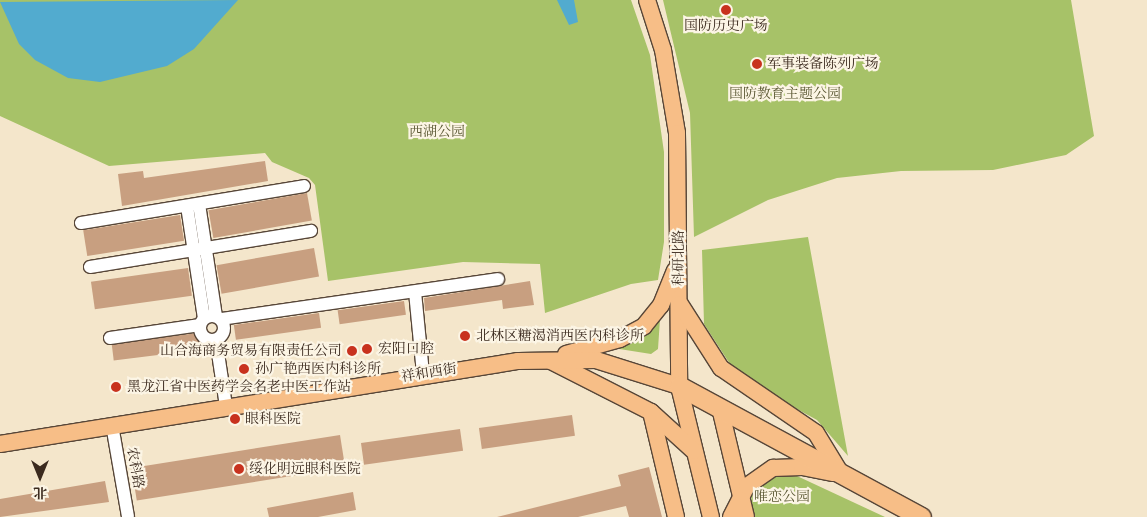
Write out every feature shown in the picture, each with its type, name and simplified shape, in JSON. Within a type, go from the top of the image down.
[{"type":"highway","points":[[679,386],[921,517]]},
{"type":"main road","name":"科研北路","points":[[647,0],[663,50],[677,132],[679,386],[711,517]]},
{"type":"main road","points":[[546,359],[620,339],[644,326],[661,305],[679,262]]},
{"type":"main road","points":[[679,303],[721,368],[816,432],[841,474]]},
{"type":"main road","points":[[546,359],[651,412],[694,452]]},
{"type":"main road","name":"祥和西街","points":[[0,444],[423,374],[546,359],[596,360],[679,386]]},
{"type":"main road","points":[[720,408],[746,517]]},
{"type":"main road","points":[[651,412],[676,517]]},
{"type":"main road","points":[[731,517],[740,496],[753,479],[773,468],[802,466],[841,474]]},
{"type":"street","points":[[81,223],[304,186]]},
{"type":"street","points":[[193,205],[210,320],[204,338],[216,340]]},
{"type":"street","points":[[90,267],[311,231]]},
{"type":"street","points":[[110,338],[210,320],[498,280]]},
{"type":"street","points":[[415,292],[423,374]]},
{"type":"street","points":[[210,320],[225,331],[216,340]]},
{"type":"street","points":[[216,340],[226,406]]},
{"type":"street","name":"农科路","points":[[112,425],[128,517]]},
{"type":"green space","name":"西湖公园","points":[[0,0],[631,0],[650,55],[664,152],[664,242],[658,280],[631,284],[545,313],[540,264],[463,262],[328,281],[315,185],[309,178],[272,162],[265,153],[109,166],[0,116]]},
{"type":"green space","name":"国防教育主题公园","points":[[663,0],[1071,0],[1094,136],[1066,155],[993,170],[901,171],[837,178],[768,200],[694,237],[690,113]]},
{"type":"green space","points":[[808,237],[848,456],[817,420],[775,397],[730,364],[704,324],[702,250]]},
{"type":"green space","points":[[660,319],[658,349],[651,354],[613,348],[641,338]]},
{"type":"green space","name":"唯恋公园","points":[[797,476],[885,517],[749,517],[752,493],[760,484],[773,477]]},
{"type":"water","points":[[238,0],[194,49],[167,66],[100,82],[68,78],[35,60],[19,44],[0,2]]},
{"type":"water","points":[[557,0],[574,0],[578,22],[569,25]]},
{"type":"building","points":[[265,161],[268,181],[122,206],[118,174],[143,171],[144,178]]},
{"type":"building","points":[[307,193],[312,221],[213,238],[209,210]]},
{"type":"building","points":[[180,215],[184,241],[87,256],[83,230]]},
{"type":"building","points":[[314,248],[319,277],[222,294],[217,265]]},
{"type":"building","points":[[188,268],[192,296],[95,309],[91,282]]},
{"type":"building","points":[[530,281],[534,305],[503,309],[502,300],[425,311],[424,298]]},
{"type":"building","points":[[404,301],[406,315],[340,324],[338,310]]},
{"type":"building","points":[[319,313],[321,328],[236,340],[234,325]]},
{"type":"building","points":[[198,333],[200,350],[114,360],[112,344]]},
{"type":"building","points":[[572,415],[575,436],[482,449],[479,428]]},
{"type":"building","points":[[460,429],[463,451],[364,465],[361,443]]},
{"type":"building","name":"绥化明远眼科医院","points":[[340,435],[345,468],[137,501],[132,468]]},
{"type":"building","points":[[649,467],[662,517],[629,517],[626,506],[578,517],[497,517],[621,486],[618,475]]},
{"type":"building","points":[[105,481],[109,502],[0,517],[0,499]]},
{"type":"building","points":[[353,492],[356,510],[318,517],[269,517],[267,508]]},
{"type":"place","name":"国防历史广场","points":[[726,10]]},
{"type":"place","name":"军事装备陈列广场","points":[[757,64]]},
{"type":"place","name":"北林区糖渴消西医内科诊所","points":[[465,336]]},
{"type":"place","name":"宏阳口腔","points":[[367,349]]},
{"type":"place","name":"山合海商务贸易有限责任公司","points":[[352,351]]},
{"type":"place","name":"孙广艳西医内科诊所","points":[[244,369]]},
{"type":"place","name":"黑龙江省中医药学会名老中医工作站","points":[[116,387]]},
{"type":"place","name":"眼科医院","points":[[235,419]]},
{"type":"place","name":"绥化明远眼科医院","points":[[239,469]]}]
